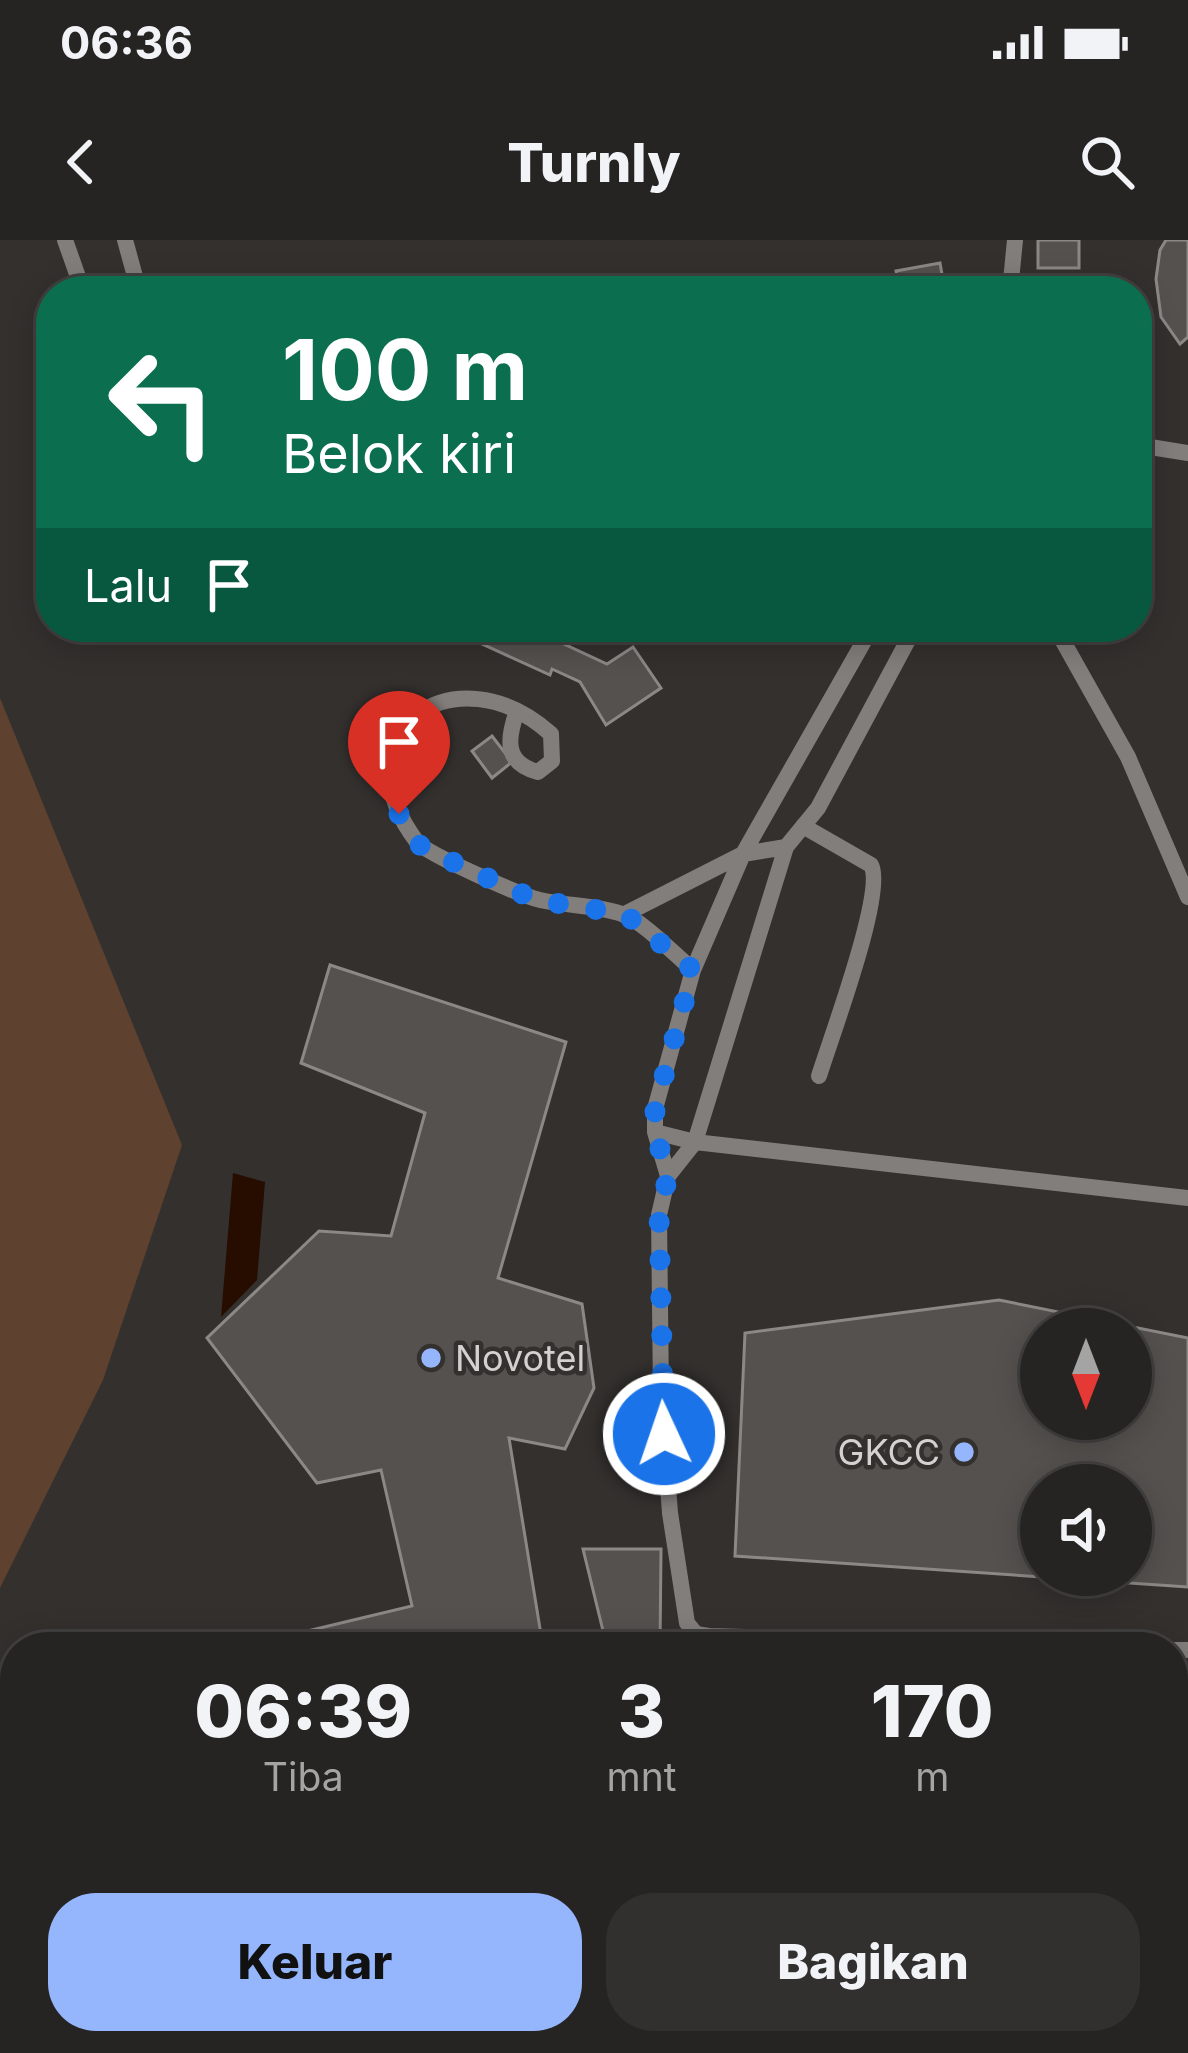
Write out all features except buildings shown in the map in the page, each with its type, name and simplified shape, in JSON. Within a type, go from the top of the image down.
[{"type":"lane","points":[[64,240],[77,276]]},
{"type":"lane","points":[[124,240],[135,276]]},
{"type":"lane","points":[[1011,276],[1015,240]]},
{"type":"lane","points":[[1152,447],[1188,453]]},
{"type":"lane","points":[[668,1176],[655,1132],[655,1109],[693,970],[743,854],[863,642]]},
{"type":"lane","points":[[694,1632],[687,1623],[670,1513],[661,1395],[659,1215],[668,1176],[695,1142],[786,848],[863,729],[907,642]]},
{"type":"lane","points":[[1063,642],[1128,757],[1188,897]]},
{"type":"lane","points":[[517,711],[462,695],[428,704],[399,736],[387,774],[399,814],[422,848],[536,900],[625,914],[693,970]]},
{"type":"lane","points":[[803,826],[871,865],[877,877],[819,1076]]},
{"type":"lane","points":[[625,914],[743,854],[786,848]]},
{"type":"lane","points":[[655,1132],[695,1142],[1188,1198]]},
{"type":"shaded area","points":[[0,698],[182,1145],[103,1380],[0,1588]]},
{"type":"shaded area","points":[[233,1173],[265,1182],[257,1280],[221,1317]]},
{"type":"place","name":"Novotel","points":[[431,1358]]},
{"type":"place","name":"GKCC","points":[[964,1452]]},
{"type":"route","points":[[399,814],[422,848],[536,900],[625,914],[693,970],[655,1109],[655,1132],[668,1176],[659,1215],[664,1434]]}]
